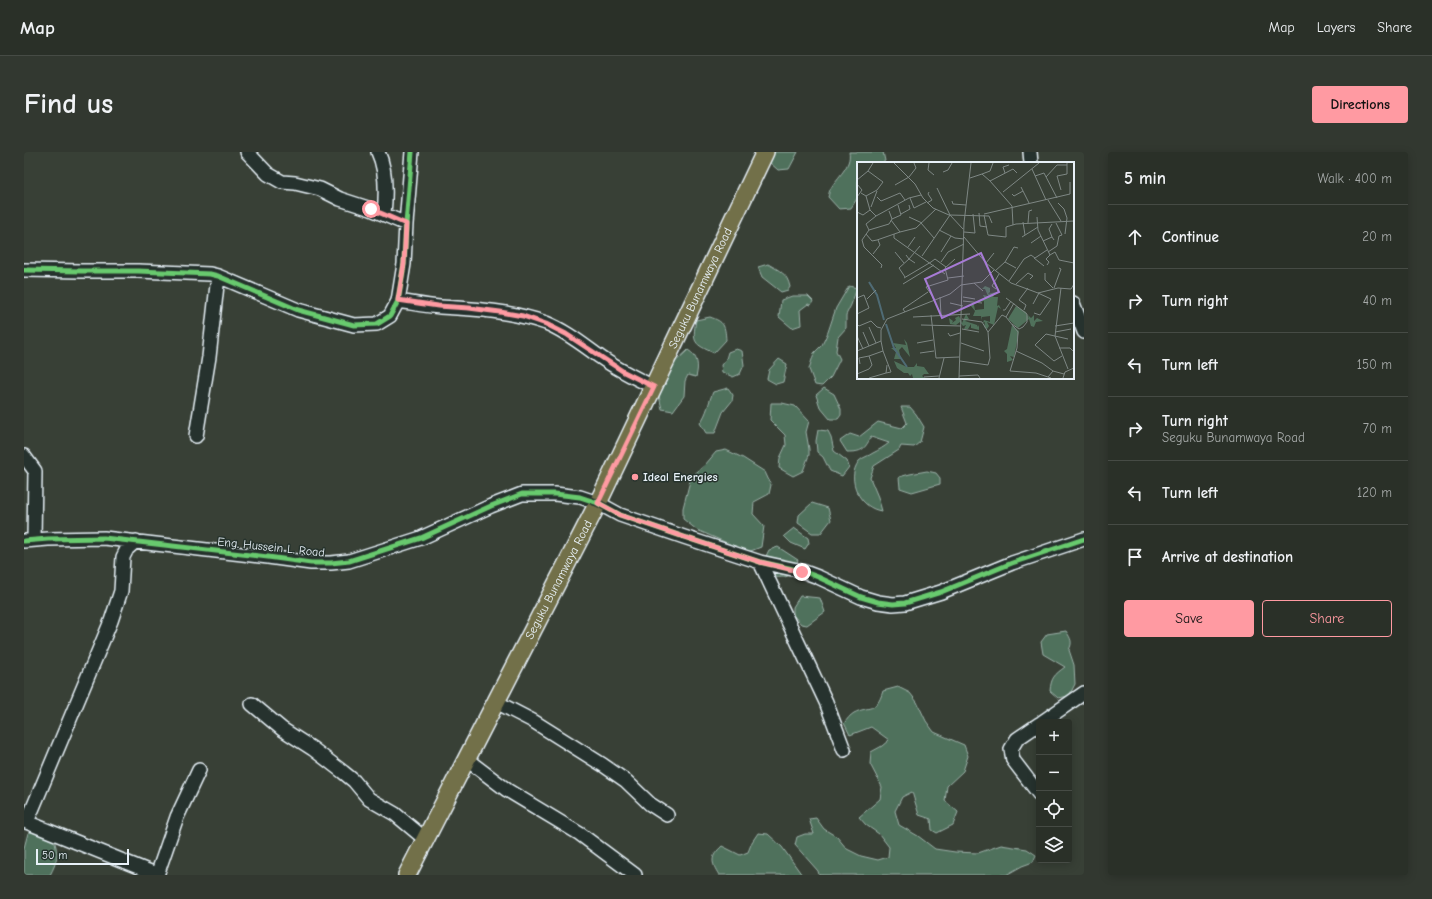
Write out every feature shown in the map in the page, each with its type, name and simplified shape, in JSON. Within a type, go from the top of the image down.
[{"type":"main road","name":"Seguku Bunamwaya Road","points":[[407,875],[598,503],[766,152]]},
{"type":"street","points":[[247,152],[268,174],[282,182],[295,183],[320,189],[340,199],[384,214],[406,224]]},
{"type":"street","points":[[378,152],[381,158],[385,184],[386,199],[384,214]]},
{"type":"street","points":[[24,270],[199,272],[218,276],[298,310],[354,325],[377,324],[390,316],[398,300],[404,264],[412,152]]},
{"type":"street","points":[[1030,152],[1031,162]]},
{"type":"street","points":[[196,436],[209,357],[218,276]]},
{"type":"street","points":[[398,300],[523,316],[546,324],[566,334],[624,372],[654,387]]},
{"type":"street","points":[[1074,306],[1084,332]]},
{"type":"street","points":[[24,456],[35,471],[29,541]]},
{"type":"street","name":"Eng. Hussein L. Road","points":[[29,541],[81,537],[104,538],[311,563],[330,563],[349,561],[421,538],[491,506],[522,494],[554,494],[580,497],[598,503],[620,515],[760,562],[818,577],[861,597],[878,602],[893,604],[905,603],[941,592],[1012,563],[1084,539]]},
{"type":"street","points":[[136,541],[124,552],[122,557],[121,591],[111,621],[26,821],[157,875],[178,817],[199,770]]},
{"type":"street","points":[[760,562],[826,702],[844,750]]},
{"type":"street","points":[[1046,719],[1084,693]]},
{"type":"street","points":[[496,702],[534,721],[603,765],[626,781],[650,804],[667,815]]},
{"type":"street","points":[[252,704],[282,728],[343,772],[354,781],[369,799],[395,814],[426,838]]},
{"type":"street","points":[[1036,726],[1016,739],[1011,749],[1013,760],[1037,791]]},
{"type":"street","points":[[466,759],[507,790],[580,834],[635,875]]},
{"type":"green space","points":[[774,152],[798,152],[789,169],[778,170],[769,162]]},
{"type":"green space","points":[[849,152],[883,152],[885,161],[857,162],[857,199],[851,208],[839,209],[828,197],[829,191],[846,167]]},
{"type":"green space","points":[[768,264],[785,275],[790,287],[788,290],[781,292],[762,277],[758,267]]},
{"type":"green space","points":[[849,286],[857,288],[846,315],[846,328],[838,337],[836,351],[840,359],[831,377],[822,386],[815,385],[809,369],[814,353],[822,345],[836,308]]},
{"type":"green space","points":[[792,296],[808,296],[813,301],[811,305],[808,304],[800,310],[801,325],[792,328],[779,317],[781,300]]},
{"type":"green space","points":[[710,317],[723,325],[726,335],[726,340],[714,353],[698,345],[694,334],[696,320]]},
{"type":"green space","points":[[736,349],[742,351],[744,365],[740,374],[733,377],[722,372],[721,365],[726,359],[728,352]]},
{"type":"green space","points":[[688,350],[696,358],[696,377],[688,375],[685,381],[684,396],[673,411],[662,409],[659,396],[672,365]]},
{"type":"green space","points":[[779,359],[787,364],[783,382],[776,384],[767,379],[769,370]]},
{"type":"green space","points":[[728,388],[733,395],[732,401],[723,412],[715,433],[706,433],[700,423],[703,419],[713,392]]},
{"type":"green space","points":[[824,388],[834,394],[841,409],[841,415],[838,419],[830,419],[820,407],[816,395]]},
{"type":"green space","points":[[771,403],[782,403],[795,406],[809,421],[806,432],[809,455],[803,471],[793,476],[779,468],[780,458],[786,445],[785,435],[770,420]]},
{"type":"green space","points":[[901,407],[910,407],[924,427],[920,442],[914,447],[901,446],[899,450],[874,466],[870,478],[882,511],[867,505],[861,499],[854,484],[854,476],[855,468],[862,458],[879,450],[889,443],[871,437],[866,445],[859,451],[847,452],[840,441],[850,434],[859,437],[878,422],[902,428],[907,423]]},
{"type":"green space","points":[[818,430],[828,431],[834,451],[847,461],[849,467],[842,476],[830,471],[823,457],[817,452],[816,441]]},
{"type":"green space","points":[[726,450],[743,458],[765,472],[771,485],[769,494],[754,502],[753,514],[764,526],[761,547],[748,552],[697,530],[683,519],[683,508],[691,477],[705,465],[716,452]]},
{"type":"green space","points":[[927,471],[936,473],[940,478],[940,484],[912,492],[900,488],[899,477]]},
{"type":"green space","points":[[812,503],[828,508],[831,520],[821,533],[812,533],[798,523],[799,515]]},
{"type":"green space","points":[[794,528],[808,538],[809,543],[805,549],[791,543],[784,536]]},
{"type":"green space","points":[[778,547],[798,560],[792,573],[784,577],[773,577],[766,556],[769,550]]},
{"type":"green space","points":[[800,596],[820,598],[825,612],[807,625],[801,624],[793,615],[793,607]]},
{"type":"green space","points":[[1066,631],[1071,640],[1069,650],[1074,665],[1075,684],[1069,696],[1058,698],[1050,691],[1051,683],[1056,675],[1065,667],[1043,654],[1041,642],[1047,634]]},
{"type":"green space","points":[[898,687],[910,693],[917,702],[926,721],[934,732],[964,745],[968,756],[963,771],[947,786],[945,801],[958,812],[953,825],[937,833],[932,830],[931,819],[919,815],[912,792],[902,797],[895,811],[899,825],[918,836],[935,849],[978,853],[1001,845],[1027,849],[1036,855],[1033,862],[1006,875],[819,875],[818,871],[795,845],[797,837],[805,834],[814,834],[809,819],[816,818],[824,829],[837,837],[847,849],[861,856],[878,860],[888,857],[889,847],[879,834],[866,825],[859,817],[880,799],[882,787],[870,764],[871,752],[889,740],[871,727],[850,735],[844,723],[854,713],[875,706],[878,703],[883,691]]},
{"type":"green space","points":[[33,831],[54,840],[56,858],[50,875],[24,875],[24,848],[28,833]]},
{"type":"green space","points":[[758,833],[768,834],[782,847],[802,875],[719,875],[713,863],[715,853],[722,846],[740,855],[748,852]]},
{"type":"cycle path","points":[[24,270],[138,271],[210,274],[298,310],[354,325],[377,324],[390,316],[398,301],[404,264],[412,152]]},
{"type":"cycle path","points":[[24,541],[104,538],[311,563],[331,563],[349,561],[421,538],[491,506],[522,494],[555,494],[580,497],[598,503],[620,515],[684,537],[760,562],[802,571],[861,597],[878,602],[893,604],[905,603],[941,592],[1012,563],[1084,539]]},
{"type":"place","name":"Ideal Energies","points":[[635,477]]},
{"type":"route","points":[[371,209],[406,224],[404,264],[398,300],[523,316],[546,324],[566,334],[624,372],[654,387],[598,503],[620,515],[684,537],[760,562],[802,572]]}]
